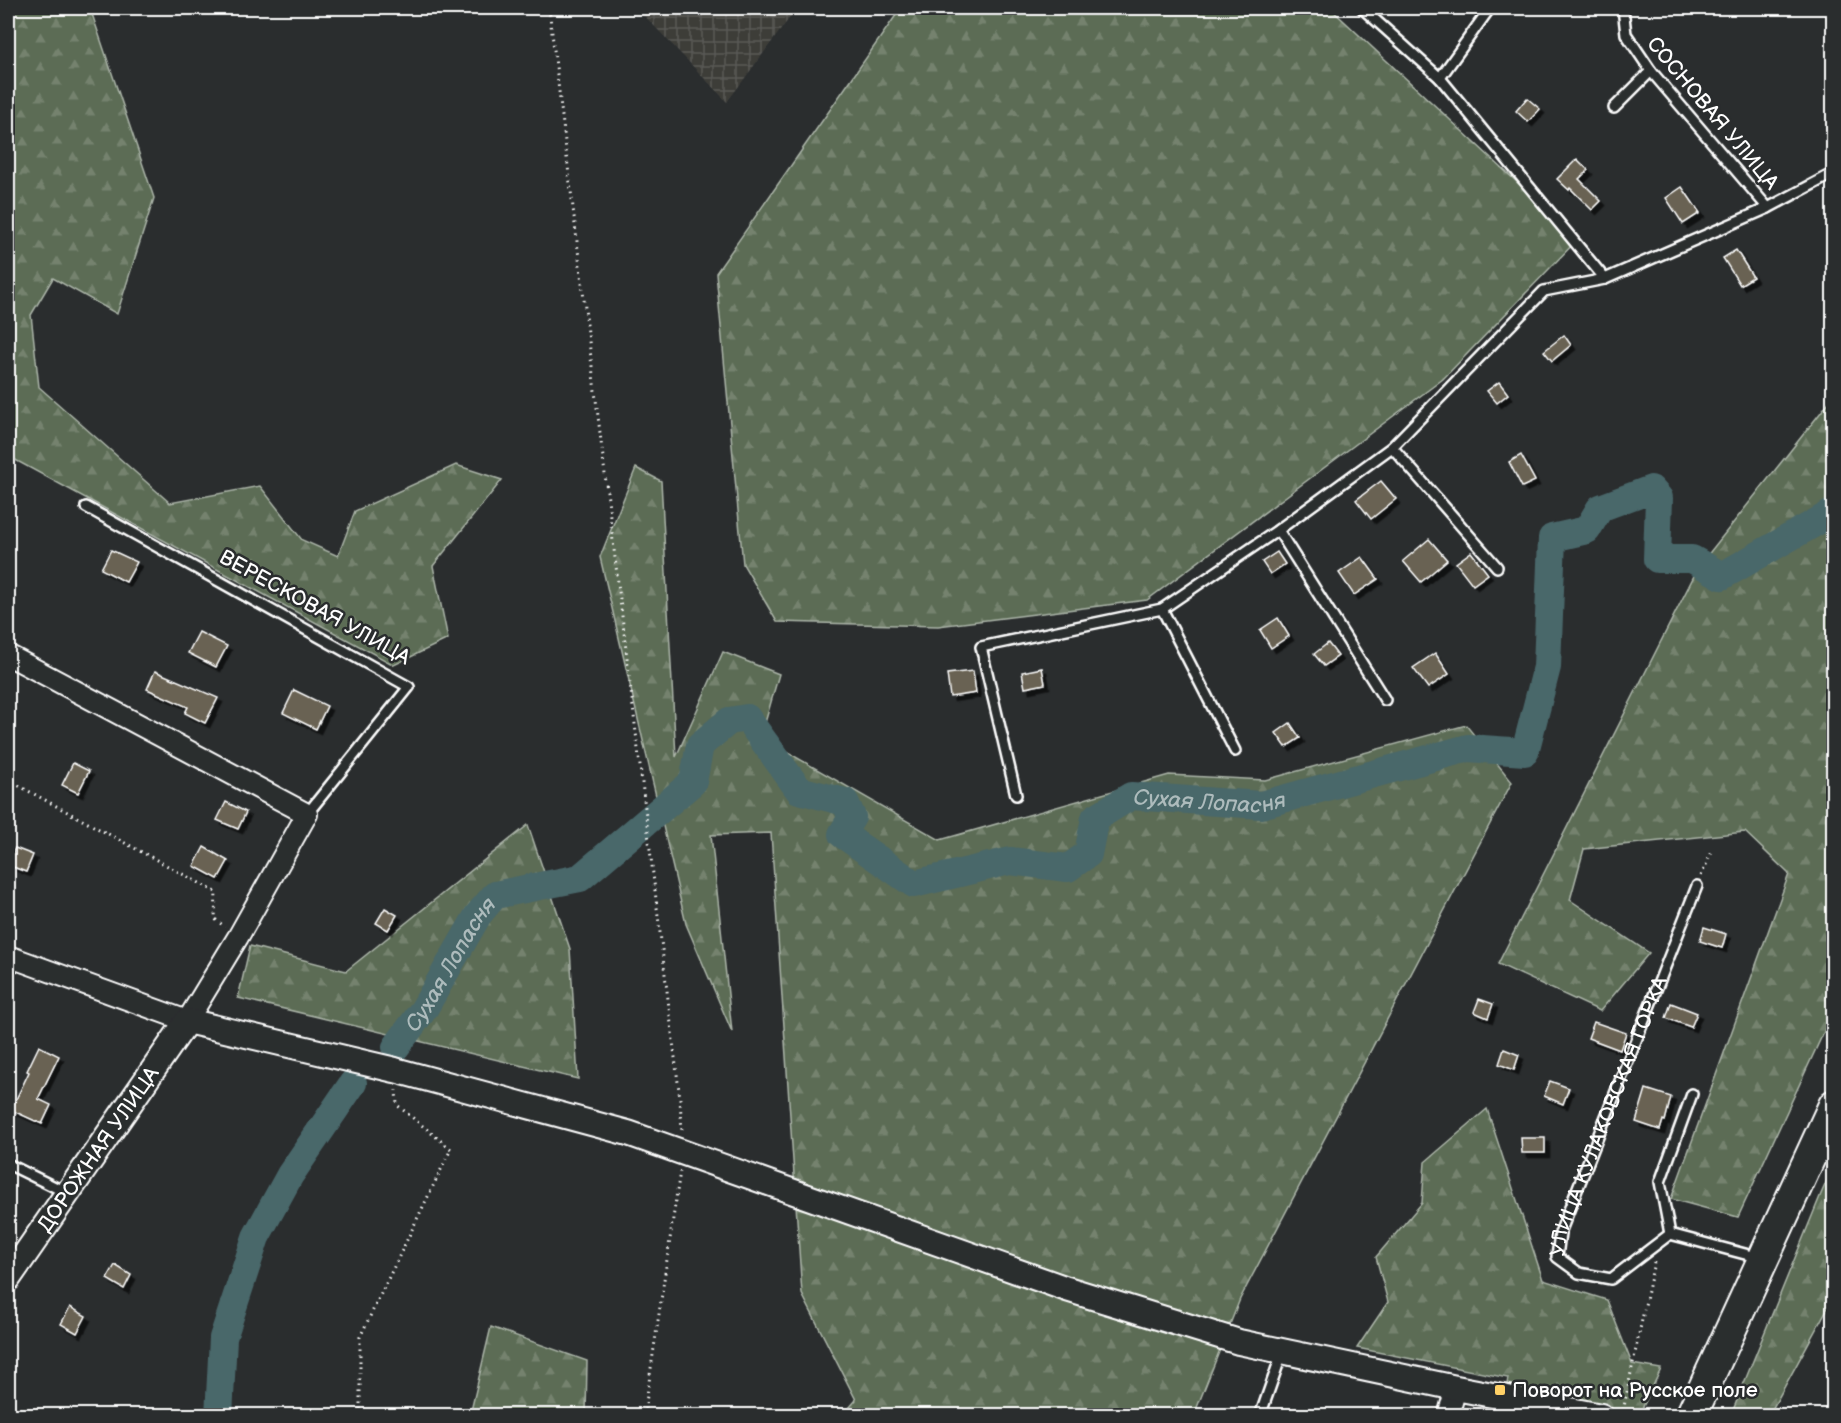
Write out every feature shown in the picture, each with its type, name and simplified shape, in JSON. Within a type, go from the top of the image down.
[{"type":"main road","points":[[1691,1416],[1833,1105]]},
{"type":"street","points":[[8,655],[307,814]]},
{"type":"street","name":"ВЕРЕСКОВАЯ УЛИЦА","points":[[187,1021],[238,937],[307,814]]},
{"type":"street","points":[[8,956],[187,1021],[395,1070],[628,1132],[1067,1289],[1239,1342],[1601,1416]]},
{"type":"street","name":"ДОРОЖНАЯ УЛИЦА","points":[[8,1279],[20,1255],[67,1193],[187,1021]]},
{"type":"street","points":[[1448,1416],[1456,1388]]},
{"type":"lane","points":[[1362,8],[1440,78],[1605,279]]},
{"type":"lane","points":[[1440,78],[1490,8]]},
{"type":"lane","name":"СОСНОВАЯ УЛИЦА","points":[[1623,8],[1626,34],[1651,71],[1768,207]]},
{"type":"lane","points":[[1614,108],[1651,71]]},
{"type":"lane","points":[[1016,795],[981,647],[1162,609],[1278,530],[1392,447],[1544,291],[1605,279],[1768,207],[1833,173]]},
{"type":"lane","points":[[1392,447],[1497,567]]},
{"type":"lane","name":"ВЕРЕСКОВАЯ УЛИЦА","points":[[86,507],[409,687],[307,814]]},
{"type":"lane","points":[[1278,530],[1385,700]]},
{"type":"lane","points":[[1162,609],[1235,751]]},
{"type":"lane","name":"УЛИЦА КУЛАКОВСКАЯ ГОРКА","points":[[1670,1234],[1611,1279],[1579,1273],[1557,1257],[1560,1233],[1697,886]]},
{"type":"lane","points":[[1692,1094],[1660,1182],[1670,1234],[1763,1258]]},
{"type":"lane","points":[[8,1164],[67,1193]]},
{"type":"lane","points":[[1260,1416],[1282,1351]]},
{"type":"path","points":[[549,8],[678,1087],[683,1151],[645,1416]]},
{"type":"path","points":[[8,780],[216,892],[215,919],[238,937]]},
{"type":"path","points":[[1697,886],[1713,849]]},
{"type":"path","points":[[360,1416],[360,1337],[452,1149],[397,1105],[395,1070]]},
{"type":"path","points":[[1622,1416],[1658,1243]]},
{"type":"shaded area","points":[[637,8],[797,8],[727,102]]},
{"type":"green space","points":[[17,8],[90,8],[154,198],[117,314],[53,278],[31,315],[39,387],[170,503],[260,486],[302,540],[338,556],[355,511],[456,465],[502,480],[433,566],[448,639],[394,665],[8,456],[8,21]]},
{"type":"green space","points":[[901,8],[1330,8],[1578,239],[1443,379],[1147,600],[938,626],[777,622],[743,564],[716,273]]},
{"type":"green space","points":[[1833,397],[1833,1012],[1738,1217],[1671,1199],[1789,874],[1745,832],[1584,849],[1570,900],[1649,953],[1600,1011],[1498,964],[1699,566]]},
{"type":"green space","points":[[636,468],[661,481],[676,757],[723,652],[779,674],[761,737],[940,840],[1169,775],[1265,780],[1466,725],[1512,782],[1240,1299],[1194,1415],[843,1415],[856,1400],[802,1294],[771,833],[711,835],[732,1032],[686,924],[600,557]]},
{"type":"green space","points":[[528,825],[570,949],[578,1079],[238,998],[250,946],[346,971]]},
{"type":"green space","points":[[1487,1109],[1543,1280],[1607,1300],[1632,1364],[1661,1369],[1639,1415],[1502,1415],[1508,1378],[1357,1348],[1388,1302],[1376,1257],[1422,1203],[1425,1162]]},
{"type":"green space","points":[[1833,1167],[1833,1298],[1769,1415],[1731,1415],[1821,1194]]},
{"type":"green space","points":[[491,1327],[587,1361],[586,1415],[470,1415]]},
{"type":"building","points":[[1527,98],[1540,109],[1528,122],[1516,111]]},
{"type":"building","points":[[1577,159],[1588,170],[1579,179],[1601,201],[1592,210],[1570,188],[1569,190],[1557,179]]},
{"type":"building","points":[[1682,187],[1700,213],[1683,224],[1666,198]]},
{"type":"building","points":[[1736,250],[1753,277],[1740,285],[1723,258]]},
{"type":"building","points":[[1564,335],[1571,345],[1552,361],[1544,351]]},
{"type":"building","points":[[1499,382],[1508,394],[1497,403],[1487,391]]},
{"type":"building","points":[[1521,455],[1535,481],[1522,487],[1509,462]]},
{"type":"building","points":[[1381,481],[1396,499],[1371,519],[1356,500]]},
{"type":"building","points":[[1429,539],[1447,560],[1421,582],[1403,561]]},
{"type":"building","points":[[111,550],[137,562],[126,582],[101,569]]},
{"type":"building","points":[[1277,552],[1285,564],[1270,574],[1262,562]]},
{"type":"building","points":[[1471,552],[1488,574],[1473,585],[1456,563]]},
{"type":"building","points":[[1362,557],[1378,579],[1354,595],[1339,573]]},
{"type":"building","points":[[1278,618],[1289,636],[1271,648],[1260,630]]},
{"type":"building","points":[[199,632],[227,646],[216,667],[188,653]]},
{"type":"building","points":[[1328,643],[1338,656],[1324,666],[1314,654]]},
{"type":"building","points":[[1435,653],[1449,674],[1428,688],[1413,668]]},
{"type":"building","points":[[1042,668],[1045,684],[1025,688],[1022,672]]},
{"type":"building","points":[[155,671],[218,698],[205,723],[185,713],[188,707],[147,689]]},
{"type":"building","points":[[973,671],[976,693],[950,697],[947,674]]},
{"type":"building","points":[[294,690],[327,706],[316,729],[283,713]]},
{"type":"building","points":[[1290,723],[1300,738],[1286,747],[1276,733]]},
{"type":"building","points":[[73,763],[89,771],[78,793],[62,785]]},
{"type":"building","points":[[226,802],[246,812],[238,829],[217,820]]},
{"type":"building","points":[[204,847],[228,861],[218,879],[194,866]]},
{"type":"building","points":[[15,848],[33,855],[26,872],[8,865]]},
{"type":"building","points":[[385,908],[397,915],[388,930],[376,923]]},
{"type":"building","points":[[1704,927],[1726,934],[1722,948],[1700,941]]},
{"type":"building","points":[[1479,999],[1493,1004],[1488,1018],[1474,1012]]},
{"type":"building","points":[[1671,1003],[1697,1013],[1691,1027],[1666,1018]]},
{"type":"building","points":[[1594,1022],[1626,1033],[1620,1050],[1588,1038]]},
{"type":"building","points":[[39,1046],[59,1056],[38,1099],[51,1105],[42,1124],[11,1110]]},
{"type":"building","points":[[1504,1049],[1519,1055],[1514,1070],[1499,1064]]},
{"type":"building","points":[[1550,1081],[1569,1088],[1563,1104],[1544,1096]]},
{"type":"building","points":[[1646,1089],[1671,1097],[1665,1121],[1663,1120],[1660,1130],[1636,1122]]},
{"type":"building","points":[[1521,1138],[1545,1138],[1545,1153],[1522,1153]]},
{"type":"building","points":[[115,1265],[131,1275],[124,1289],[107,1279]]},
{"type":"building","points":[[70,1307],[86,1316],[77,1333],[61,1324]]},
{"type":"waterway","name":"Сухая Лопасня","points":[[396,1047],[424,1009],[478,915],[495,895],[580,878],[693,782],[700,745],[729,721],[747,718],[799,790],[845,802],[852,817],[842,834],[914,884],[1010,861],[1068,868],[1088,854],[1095,818],[1131,796],[1261,805],[1468,748],[1525,752],[1547,667],[1552,538],[1587,530],[1600,508],[1651,489],[1659,498],[1657,559],[1692,559],[1722,576],[1834,512]]},
{"type":"waterway","name":"Сухая Лопасня","points":[[219,1416],[223,1338],[256,1237],[290,1175],[353,1083]]},
{"type":"place","name":"Поворот на Русское поле","points":[[1500,1390]]}]
